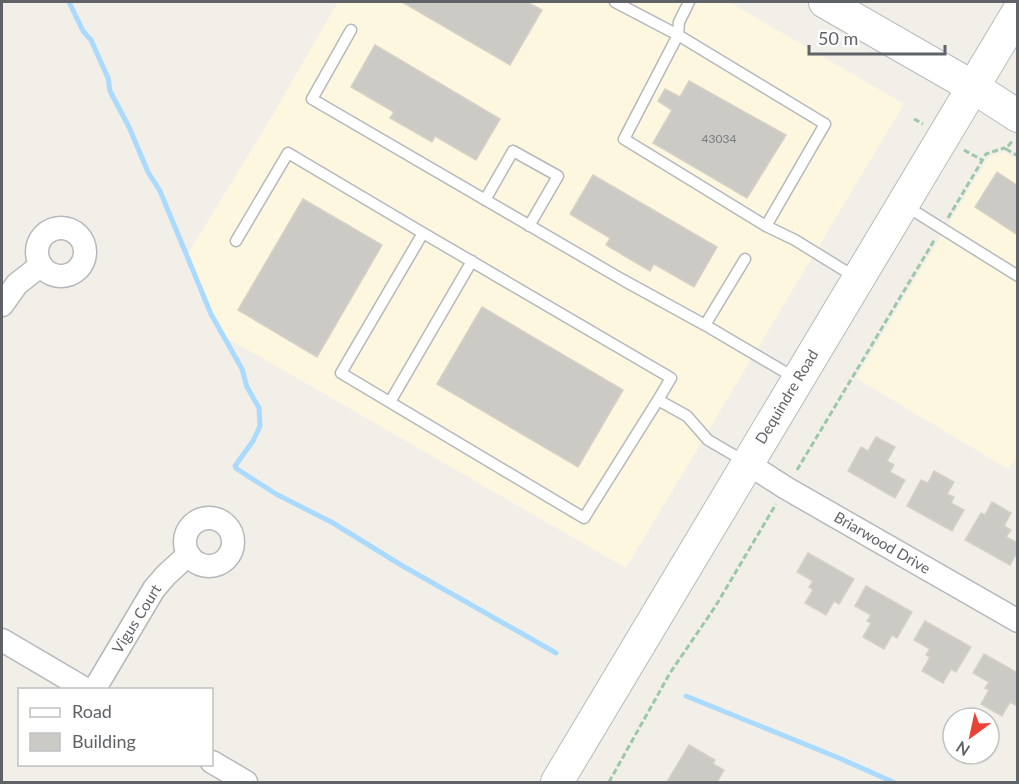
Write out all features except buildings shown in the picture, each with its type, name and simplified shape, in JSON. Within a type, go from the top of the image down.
[{"type":"main road","points":[[825,2],[973,87],[1015,128]]},
{"type":"main road","name":"Dequindre Road","points":[[556,783],[1017,12]]},
{"type":"street","points":[[2,305],[17,284],[40,266]]},
{"type":"street","name":"Briarwood Drive","points":[[747,463],[786,488],[1017,621]]},
{"type":"street","name":"Vigus Court","points":[[95,688],[154,589],[188,555]]},
{"type":"street","points":[[2,640],[84,688]]},
{"type":"street","points":[[213,763],[246,783]]},
{"type":"lane","points":[[615,2],[678,34],[825,123],[766,226]]},
{"type":"lane","points":[[689,2],[679,22],[678,34],[624,139],[766,226],[795,240],[858,278]]},
{"type":"lane","points":[[351,30],[312,99],[798,379]]},
{"type":"lane","points":[[485,200],[513,151],[558,176],[529,226]]},
{"type":"lane","points":[[236,241],[288,153],[671,378],[584,518],[341,373],[423,233]]},
{"type":"lane","points":[[903,204],[1017,276]]},
{"type":"lane","points":[[705,325],[745,259]]},
{"type":"lane","points":[[390,402],[472,261]]},
{"type":"lane","points":[[658,400],[687,416],[708,440],[747,463]]},
{"type":"path","points":[[1006,149],[1015,128]]},
{"type":"path","points":[[794,475],[986,154],[1004,148],[1017,156]]},
{"type":"path","points":[[975,156],[982,160]]},
{"type":"path","points":[[609,783],[670,673],[715,607],[779,500]]},
{"type":"shaded area","points":[[338,2],[729,2],[904,104],[626,568],[224,336],[186,257]]},
{"type":"shaded area","points":[[1004,152],[1017,161],[1018,454],[1008,469],[856,378],[988,158]]},
{"type":"waterway","points":[[69,2],[83,31],[91,40],[108,78],[110,91],[129,127],[148,172],[160,191],[211,314],[242,369],[247,387],[259,408],[260,426],[253,441],[235,466],[237,469],[276,494],[333,523],[401,565],[556,653]]},
{"type":"waterway","points":[[686,696],[893,782]]}]
